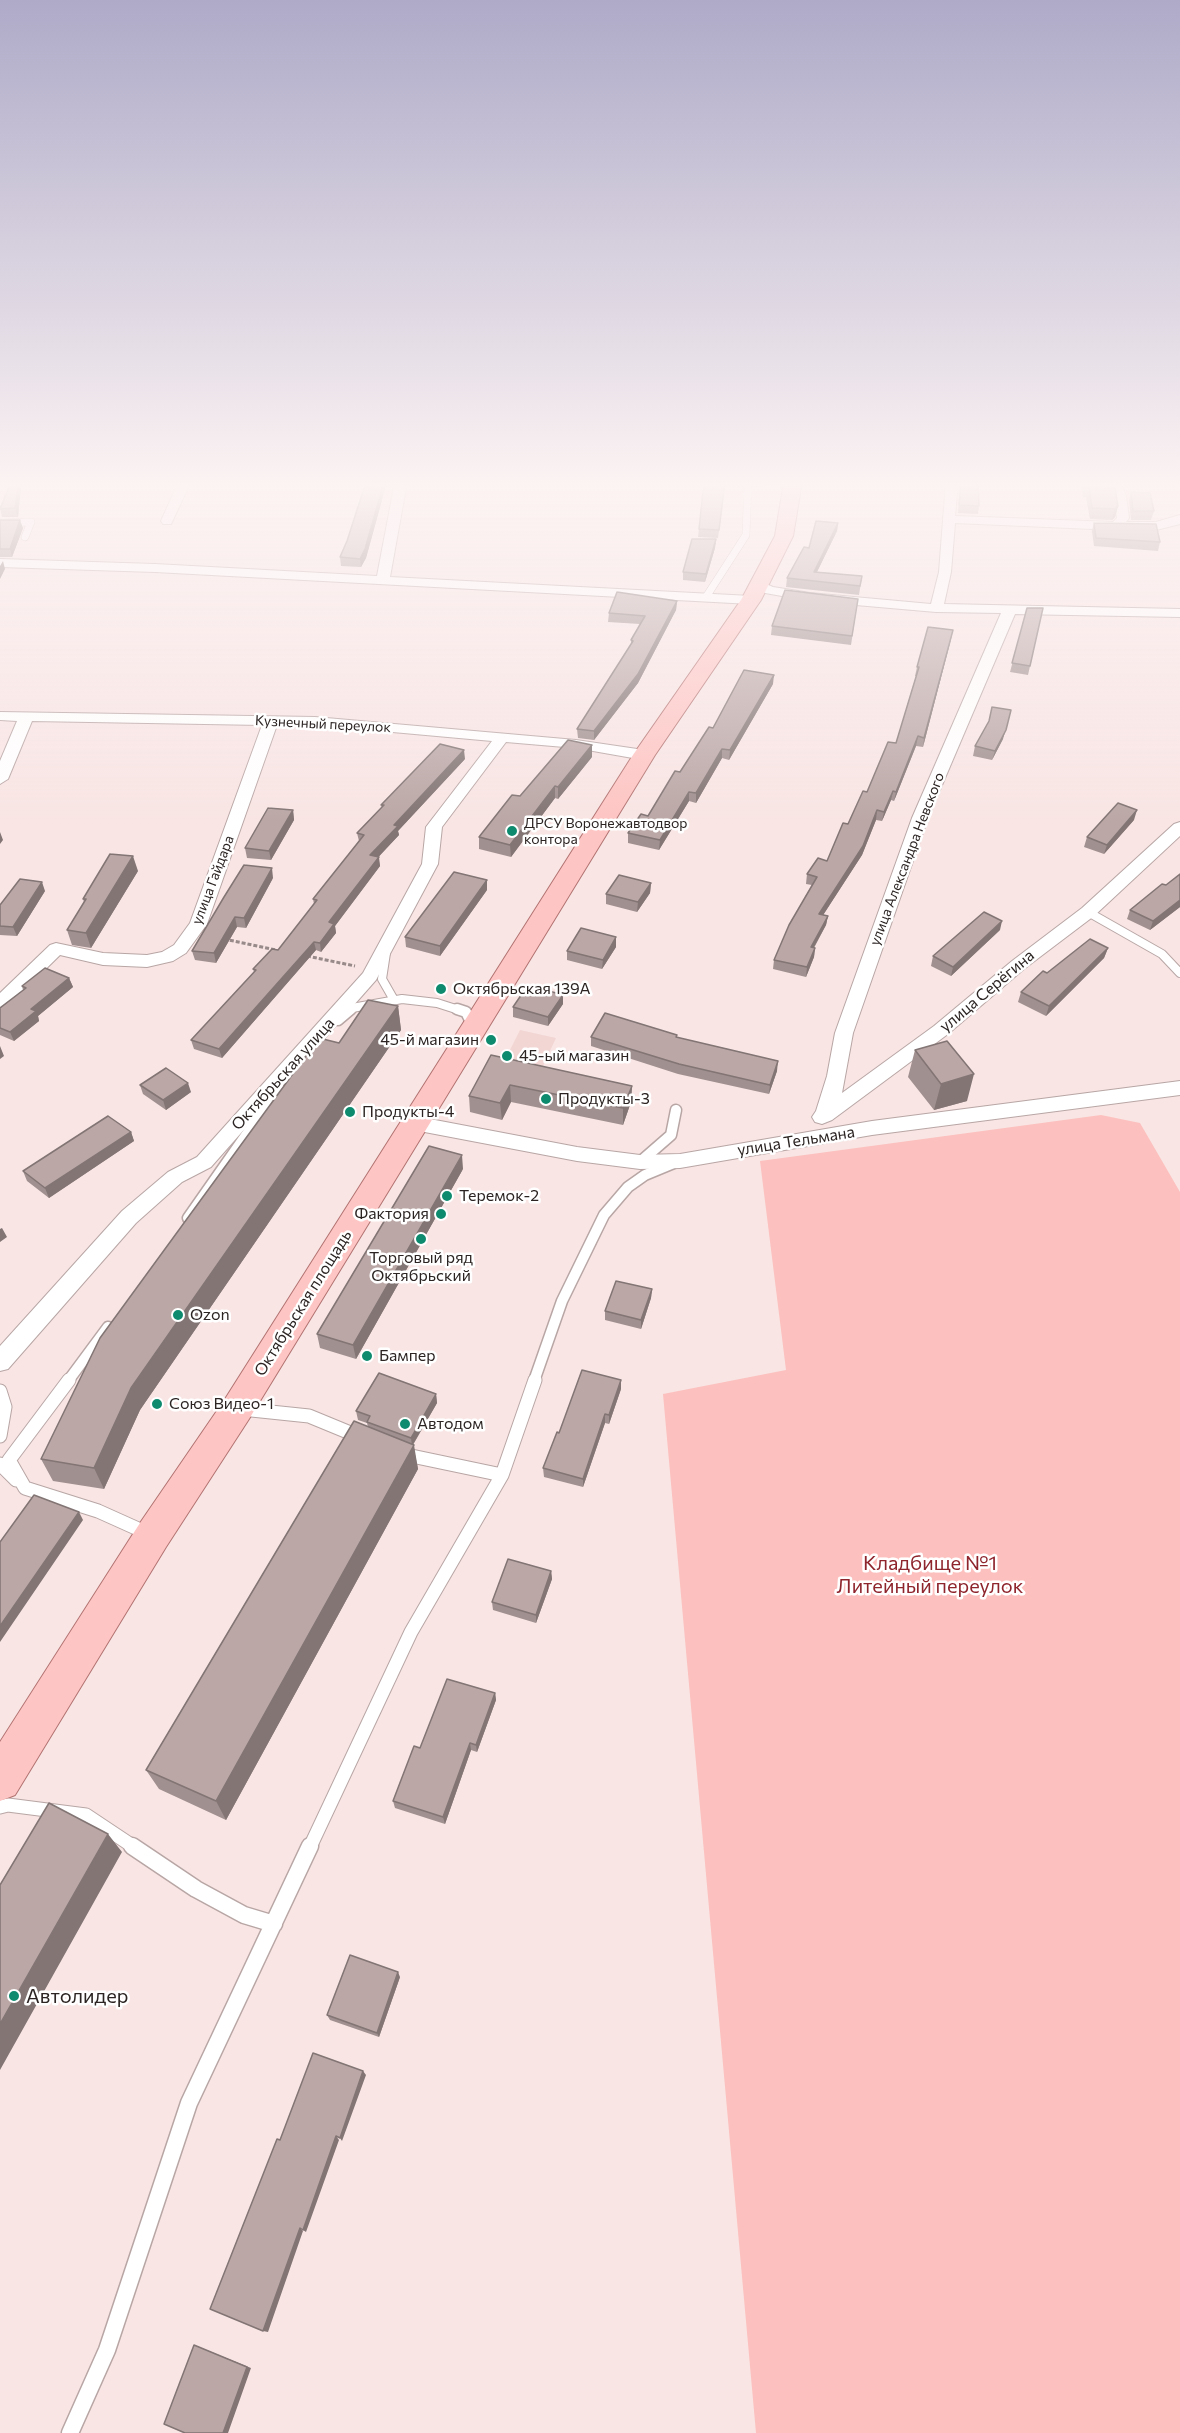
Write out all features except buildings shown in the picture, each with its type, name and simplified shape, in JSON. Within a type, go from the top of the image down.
[{"type":"main road","name":"Октябрьская площадь","points":[[0,1780],[17,1741],[237,1409],[644,755],[753,596]]},
{"type":"street","points":[[678,596],[720,596]]},
{"type":"street","points":[[802,596],[936,608],[1180,613]]},
{"type":"street","points":[[936,608],[939,596]]},
{"type":"street","name":"улица Александра Невского","points":[[825,1115],[837,1076],[844,1033],[916,829],[1009,611]]},
{"type":"street","name":"Кузнечный переулок","points":[[0,716],[359,724],[501,739],[576,744],[644,755]]},
{"type":"street","points":[[0,779],[26,717]]},
{"type":"street","name":"улица Гайдара","points":[[56,949],[103,959],[147,961],[167,957],[180,949],[198,924],[271,721]]},
{"type":"street","name":"Октябрьская улица","points":[[0,1362],[129,1217],[175,1177],[204,1162],[373,969],[430,864],[435,826],[501,739]]},
{"type":"street","name":"улица Серёгина","points":[[784,1142],[825,1115],[941,1030],[1018,965],[1088,912],[1180,827]]},
{"type":"street","points":[[0,1004],[56,949],[68,930]]},
{"type":"street","name":"улица Тельмана","points":[[414,1123],[577,1154],[640,1162],[680,1161],[784,1142],[1180,1088]]},
{"type":"lane","points":[[1088,912],[1162,954],[1180,973]]},
{"type":"lane","points":[[387,944],[382,979],[394,1000]]},
{"type":"lane","points":[[184,1224],[253,1123],[321,1034],[352,1008],[402,999],[437,1003],[466,1012],[474,1028]]},
{"type":"lane","points":[[640,1162],[671,1135],[676,1110]]},
{"type":"lane","points":[[70,2433],[107,2350],[189,2103],[411,1632],[502,1475],[562,1301],[604,1215],[628,1187],[645,1175],[680,1161]]},
{"type":"lane","points":[[25,1488],[9,1460],[114,1318]]},
{"type":"lane","points":[[0,1391],[5,1407],[0,1436]]},
{"type":"lane","points":[[237,1409],[309,1416],[371,1441]]},
{"type":"lane","points":[[391,1449],[502,1475]]},
{"type":"lane","points":[[0,1464],[25,1488],[98,1511],[153,1535]]},
{"type":"lane","points":[[0,1807],[8,1805],[86,1815],[196,1889],[244,1915],[274,1924]]},
{"type":"path","points":[[191,932],[282,951]]},
{"type":"path","points":[[305,956],[373,969]]},
{"type":"shaded area","points":[[520,1030],[556,1038],[541,1070],[504,1062]]},
{"type":"green space","name":"Кладбище №1 Литейный переулок","points":[[1101,1115],[1140,1123],[1180,1192],[1180,2433],[756,2433],[663,1394],[786,1370],[760,1161]]},
{"type":"place","name":"ДРСУ Воронежавтодвор контора","points":[[512,831]]},
{"type":"place","name":"Октябрьская 139А","points":[[441,989]]},
{"type":"place","name":"45-й магазин","points":[[491,1040]]},
{"type":"place","name":"45-ый магазин","points":[[507,1056]]},
{"type":"place","name":"Продукты-3","points":[[546,1099]]},
{"type":"place","name":"Продукты-4","points":[[350,1112]]},
{"type":"place","name":"Теремок-2","points":[[447,1196]]},
{"type":"place","name":"Фактория","points":[[441,1214]]},
{"type":"place","name":"Торговый ряд Октябрьский","points":[[421,1239]]},
{"type":"place","name":"Ozon","points":[[178,1315]]},
{"type":"place","name":"Бампер","points":[[367,1356]]},
{"type":"place","name":"Союз Видео-1","points":[[157,1404]]},
{"type":"place","name":"Автодом","points":[[405,1424]]},
{"type":"place","name":"Автолидер","points":[[14,1996]]}]
